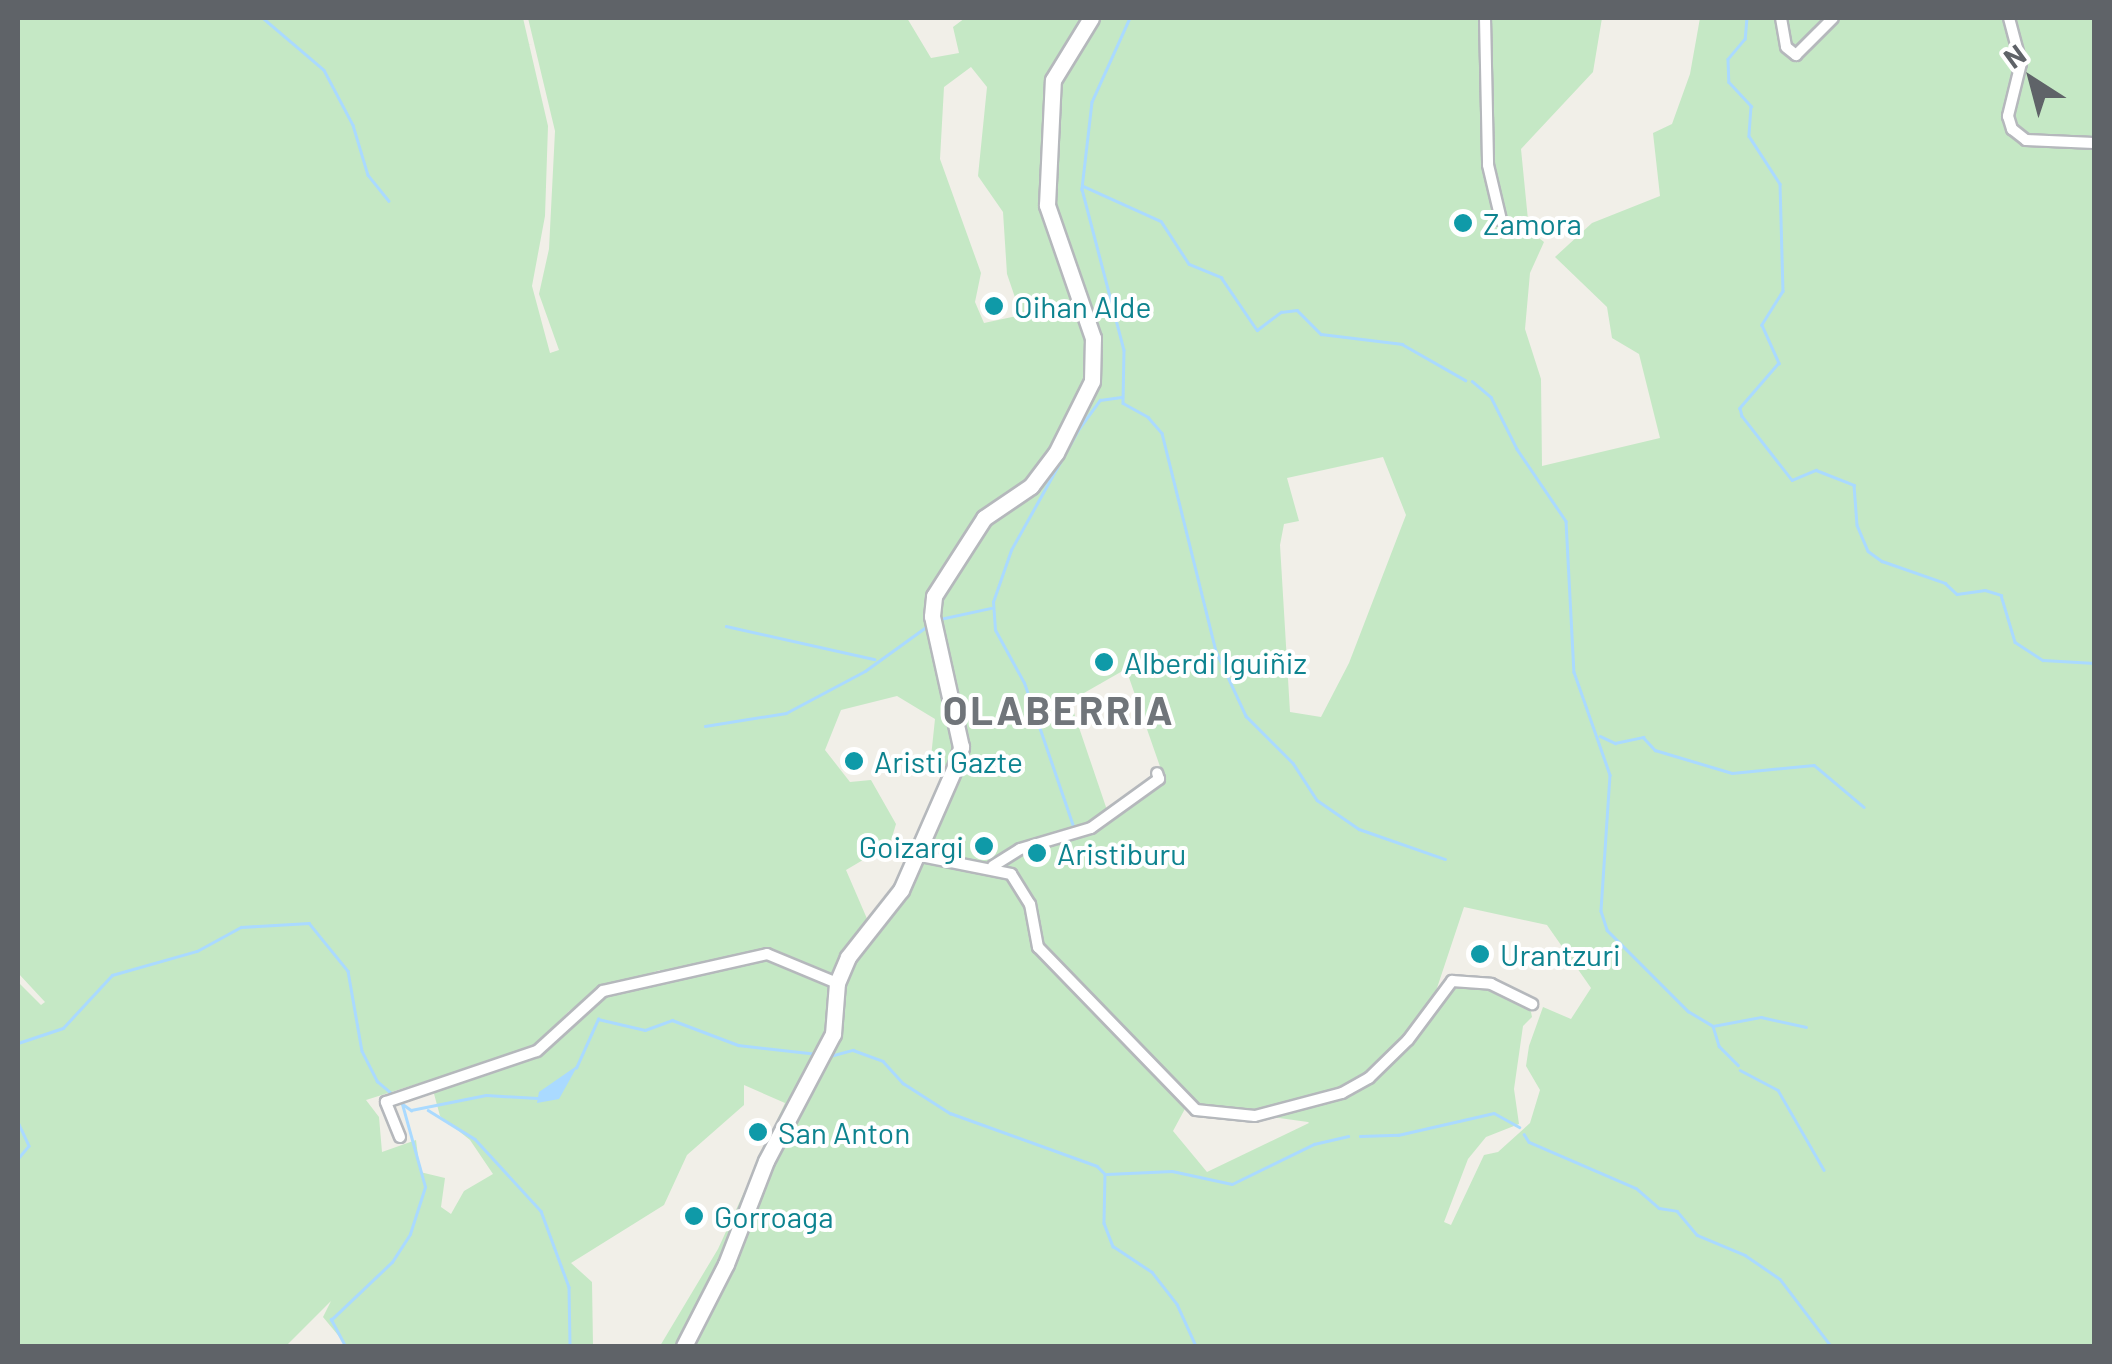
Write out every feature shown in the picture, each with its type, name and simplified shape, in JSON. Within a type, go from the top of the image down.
[{"type":"street","points":[[684,1346],[726,1264],[766,1161],[833,1034],[837,983],[848,957],[901,890],[961,747],[932,616],[934,596],[984,518],[1031,486],[1048,464],[1092,381],[1093,338],[1046,206],[1053,80],[1091,18]]},
{"type":"street","points":[[1486,18],[1488,165],[1500,220]]},
{"type":"street","points":[[1781,18],[1786,47],[1796,54],[1833,18]]},
{"type":"street","points":[[2009,18],[2021,63],[2008,116],[2012,129],[2026,140],[2094,143]]},
{"type":"street","points":[[916,855],[942,865],[993,866],[1020,849],[1091,828],[1159,779],[1157,773]]},
{"type":"street","points":[[993,866],[1023,887],[1038,946],[1196,1110],[1254,1116],[1342,1092],[1369,1078],[1408,1040],[1452,981],[1491,984],[1532,1004]]},
{"type":"street","points":[[400,1137],[386,1102],[513,1062],[536,1051],[591,998],[660,973],[713,970],[767,954],[837,983]]},
{"type":"green space","points":[[18,18],[523,18],[548,126],[545,216],[532,286],[550,353],[559,350],[539,294],[549,249],[555,131],[528,18],[907,18],[931,58],[959,53],[953,27],[965,18],[1602,18],[1593,72],[1521,149],[1529,230],[1544,242],[1530,273],[1525,329],[1541,379],[1542,466],[1660,438],[1639,354],[1612,338],[1607,307],[1555,257],[1592,223],[1660,196],[1653,133],[1672,124],[1690,74],[1700,18],[2094,18],[2094,1346],[660,1346],[718,1249],[785,1103],[744,1085],[744,1105],[687,1155],[664,1205],[571,1263],[592,1282],[593,1346],[347,1346],[323,1317],[331,1301],[286,1346],[18,1346],[18,982],[41,1005],[45,1002],[18,973]],"holes":[[[971,67],[987,87],[978,176],[1003,212],[1007,274],[1021,315],[984,323],[975,302],[981,273],[940,159],[944,87]],[[1383,457],[1406,515],[1349,663],[1321,717],[1290,712],[1280,545],[1284,524],[1299,521],[1287,478]],[[1126,669],[1164,778],[1107,810],[1070,701]],[[897,696],[935,719],[931,757],[956,771],[902,893],[868,921],[846,870],[890,844],[896,824],[871,780],[850,782],[825,750],[841,710]],[[1464,907],[1547,925],[1591,988],[1571,1019],[1543,1007],[1526,1066],[1540,1090],[1530,1123],[1498,1152],[1484,1155],[1451,1225],[1444,1222],[1468,1159],[1486,1137],[1519,1124],[1514,1089],[1523,1026],[1532,1017],[1530,1007],[1490,985],[1454,981],[1435,994]],[[660,970],[661,976],[605,995],[536,1054],[433,1090],[440,1116],[470,1140],[493,1174],[464,1191],[451,1214],[441,1207],[445,1178],[420,1172],[416,1140],[382,1152],[379,1117],[366,1100],[534,1047],[569,1011],[606,987]],[[1187,1105],[1309,1123],[1207,1172],[1173,1131]]]},
{"type":"water","points":[[578,1065],[559,1099],[537,1103],[539,1092]]},
{"type":"waterway","points":[[263,18],[324,70],[353,125],[368,175],[389,201]]},
{"type":"waterway","points":[[1130,18],[1092,102],[1082,189],[1124,350],[1123,403],[1148,417],[1162,433],[1216,651],[1246,716],[1293,763],[1317,800],[1359,829],[1445,859]]},
{"type":"waterway","points":[[1747,18],[1745,39],[1728,59],[1729,82],[1751,106],[1749,136],[1780,184],[1783,291],[1762,325],[1779,363],[1740,408],[1742,416],[1792,480],[1816,470],[1854,485],[1857,525],[1868,551],[1882,561],[1945,583],[1957,594],[1985,590],[2001,595],[2015,642],[2043,660],[2094,663]]},
{"type":"waterway","points":[[1083,186],[1161,221],[1189,264],[1221,277],[1257,330],[1281,312],[1297,310],[1321,334],[1402,344],[1465,380]]},
{"type":"waterway","points":[[1472,381],[1491,397],[1517,449],[1566,521],[1574,672],[1610,775],[1601,911],[1607,930],[1688,1011],[1713,1026],[1719,1046],[1738,1065]]},
{"type":"waterway","points":[[1073,826],[1024,683],[995,630],[993,602],[1011,550],[1078,430],[1100,400],[1121,397]]},
{"type":"waterway","points":[[940,619],[991,608]]},
{"type":"waterway","points":[[726,626],[874,659]]},
{"type":"waterway","points":[[705,726],[786,713],[865,671],[926,627]]},
{"type":"waterway","points":[[1600,736],[1615,743],[1643,737],[1655,750],[1732,773],[1814,765],[1864,807]]},
{"type":"waterway","points":[[18,1043],[63,1028],[112,975],[197,951],[241,927],[309,923],[348,971],[362,1051],[377,1081],[395,1096]]},
{"type":"waterway","points":[[1713,1026],[1761,1017],[1806,1027]]},
{"type":"waterway","points":[[576,1068],[598,1019],[645,1030],[672,1020],[738,1045],[817,1054]]},
{"type":"waterway","points":[[830,1056],[853,1050],[883,1061],[903,1083],[950,1113],[1097,1166],[1105,1174],[1104,1223],[1113,1246],[1152,1272],[1177,1304],[1196,1346]]},
{"type":"waterway","points":[[1740,1070],[1778,1090],[1824,1170]]},
{"type":"waterway","points":[[400,1102],[411,1110],[486,1095],[537,1098]]},
{"type":"waterway","points":[[345,1346],[331,1320],[392,1262],[410,1234],[425,1187],[402,1104]]},
{"type":"waterway","points":[[428,1110],[475,1139],[541,1211],[569,1287],[570,1346]]},
{"type":"waterway","points":[[1360,1136],[1398,1135],[1494,1113],[1519,1127]]},
{"type":"waterway","points":[[18,1122],[29,1146],[18,1159]]},
{"type":"waterway","points":[[1524,1134],[1529,1142],[1636,1188],[1659,1208],[1677,1211],[1697,1235],[1745,1255],[1780,1279],[1831,1346]]},
{"type":"waterway","points":[[1107,1174],[1172,1171],[1232,1184],[1314,1144],[1348,1136]]},
{"type":"place","name":"Zamora","points":[[1463,223]]},
{"type":"place","name":"Oihan Alde","points":[[994,306]]},
{"type":"place","name":"Alberdi Iguiñiz","points":[[1104,662]]},
{"type":"place","name":"Aristi Gazte","points":[[854,761]]},
{"type":"place","name":"Goizargi","points":[[984,846]]},
{"type":"place","name":"Aristiburu","points":[[1037,853]]},
{"type":"place","name":"Urantzuri","points":[[1480,954]]},
{"type":"place","name":"San Anton","points":[[758,1132]]},
{"type":"place","name":"Gorroaga","points":[[694,1216]]},
{"type":"district","name":"OLABERRIA","points":[[1059,709]]}]
